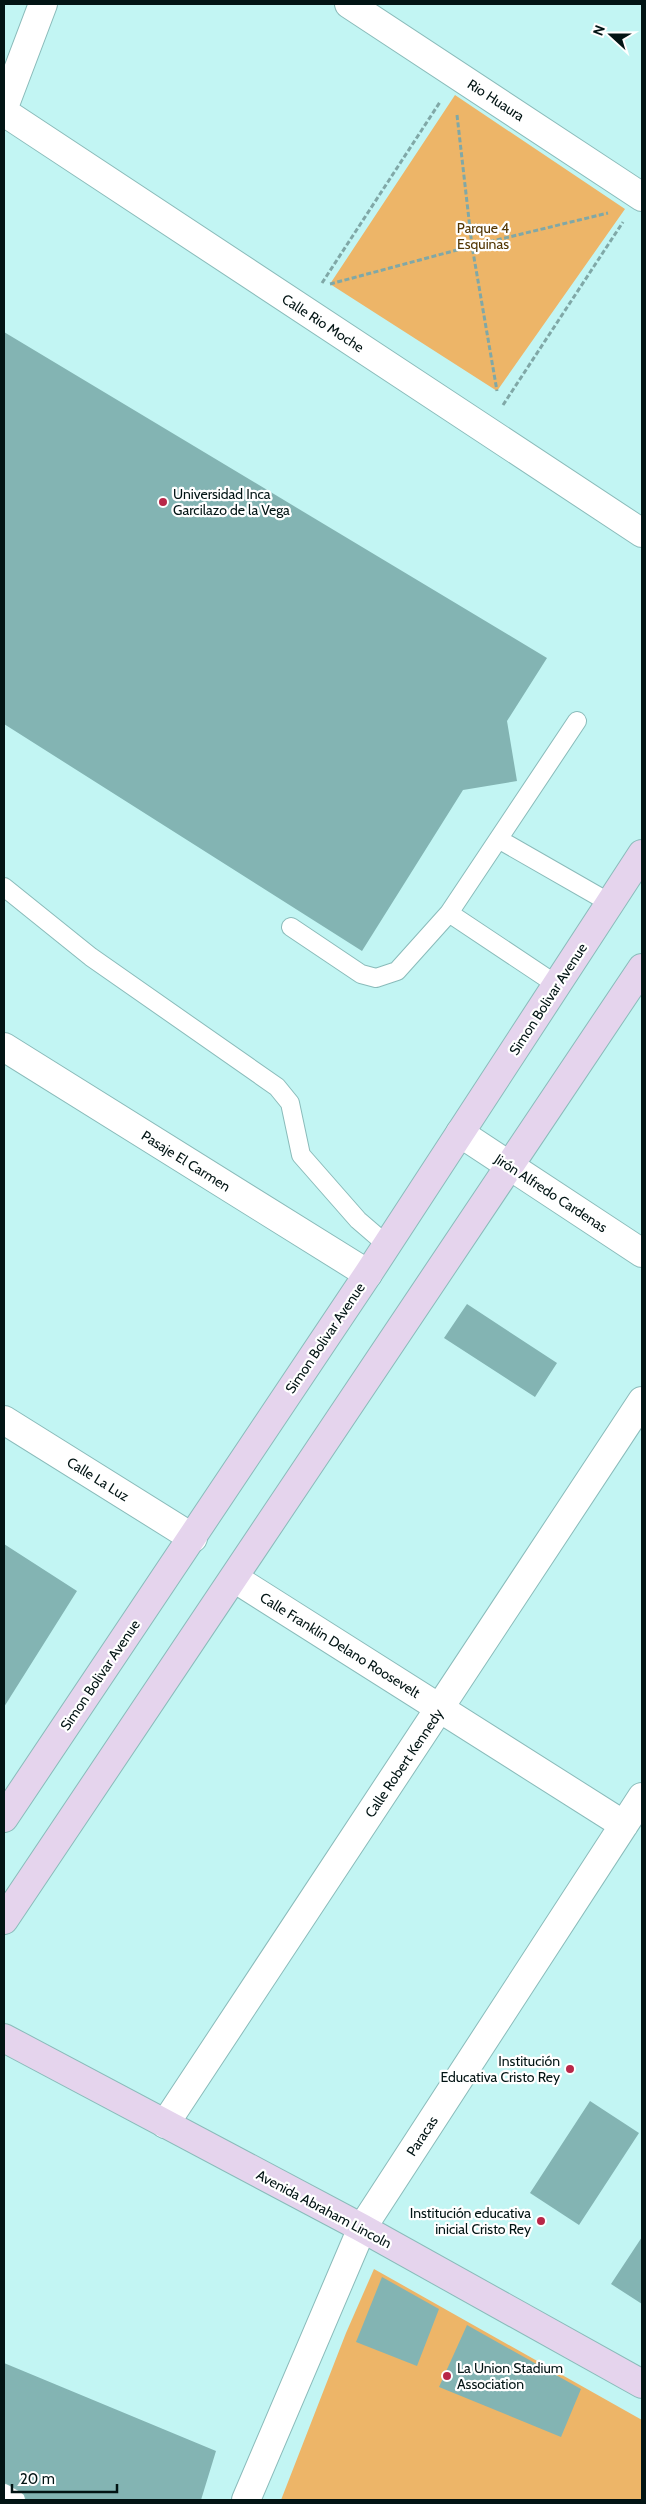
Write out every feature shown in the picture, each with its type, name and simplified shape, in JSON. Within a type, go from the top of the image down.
[{"type":"main road","name":"Simon Bolivar Avenue","points":[[4,1818],[11,1791],[192,1538],[368,1274],[642,854]]},
{"type":"main road","points":[[4,1920],[642,968]]},
{"type":"main road","name":"Avenida Abraham Lincoln","points":[[4,2038],[362,2228],[642,2384]]},
{"type":"street","points":[[4,107],[43,4]]},
{"type":"street","name":"Rio Huaura","points":[[349,4],[641,197]]},
{"type":"street","name":"Calle Rio Moche","points":[[4,112],[642,533]]},
{"type":"street","name":"Pasaje El Carmen","points":[[4,1047],[368,1274]]},
{"type":"street","name":"Jirón Alfredo Cardenas","points":[[460,1133],[641,1251]]},
{"type":"street","name":"Calle Robert Kennedy","points":[[165,2124],[642,1401]]},
{"type":"street","name":"Calle La Luz","points":[[4,1420],[192,1538]]},
{"type":"street","name":"Calle Franklin Delano Roosevelt","points":[[234,1578],[624,1825]]},
{"type":"street","name":"Paracas","points":[[246,2500],[362,2228],[642,1797]]},
{"type":"lane","points":[[290,927],[361,974],[376,978],[397,971],[449,913],[500,840],[577,721]]},
{"type":"lane","points":[[500,840],[610,903]]},
{"type":"lane","points":[[4,887],[91,957],[277,1087],[290,1103],[301,1155],[358,1220],[387,1245]]},
{"type":"lane","points":[[449,913],[557,984]]},
{"type":"lane","points":[[4,2492],[16,2500]]},
{"type":"path","points":[[304,311],[457,75]]},
{"type":"path","points":[[456,105],[472,246],[497,391]]},
{"type":"path","points":[[487,431],[641,197]]},
{"type":"path","points":[[330,284],[472,246],[616,212]]},
{"type":"green space","name":"Parque 4 Esquinas","points":[[455,95],[625,209],[497,391],[330,284]]},
{"type":"green space","name":"La Union Stadium Association","points":[[374,2269],[642,2420],[642,2500],[281,2500],[346,2333]]},
{"type":"building","name":"Universidad Inca Garcilazo de la Vega","points":[[4,332],[547,658],[507,721],[517,781],[463,790],[362,951],[4,724]]},
{"type":"building","points":[[467,1304],[557,1363],[535,1397],[444,1338]]},
{"type":"building","points":[[4,1544],[77,1591],[4,1707]]},
{"type":"building","points":[[590,2101],[639,2133],[579,2225],[530,2193]]},
{"type":"building","points":[[642,2237],[642,2304],[611,2284]]},
{"type":"building","points":[[382,2277],[439,2309],[417,2366],[356,2342]]},
{"type":"building","points":[[467,2325],[581,2389],[561,2437],[439,2387]]},
{"type":"building","points":[[4,2363],[216,2451],[201,2500],[25,2500],[4,2486]]},
{"type":"place","name":"Universidad Inca Garcilazo de la Vega","points":[[163,502]]},
{"type":"place","name":"Institución Educativa Cristo Rey","points":[[570,2069]]},
{"type":"place","name":"Institución educativa inicial Cristo Rey","points":[[541,2221]]},
{"type":"place","name":"La Union Stadium Association","points":[[447,2376]]}]
